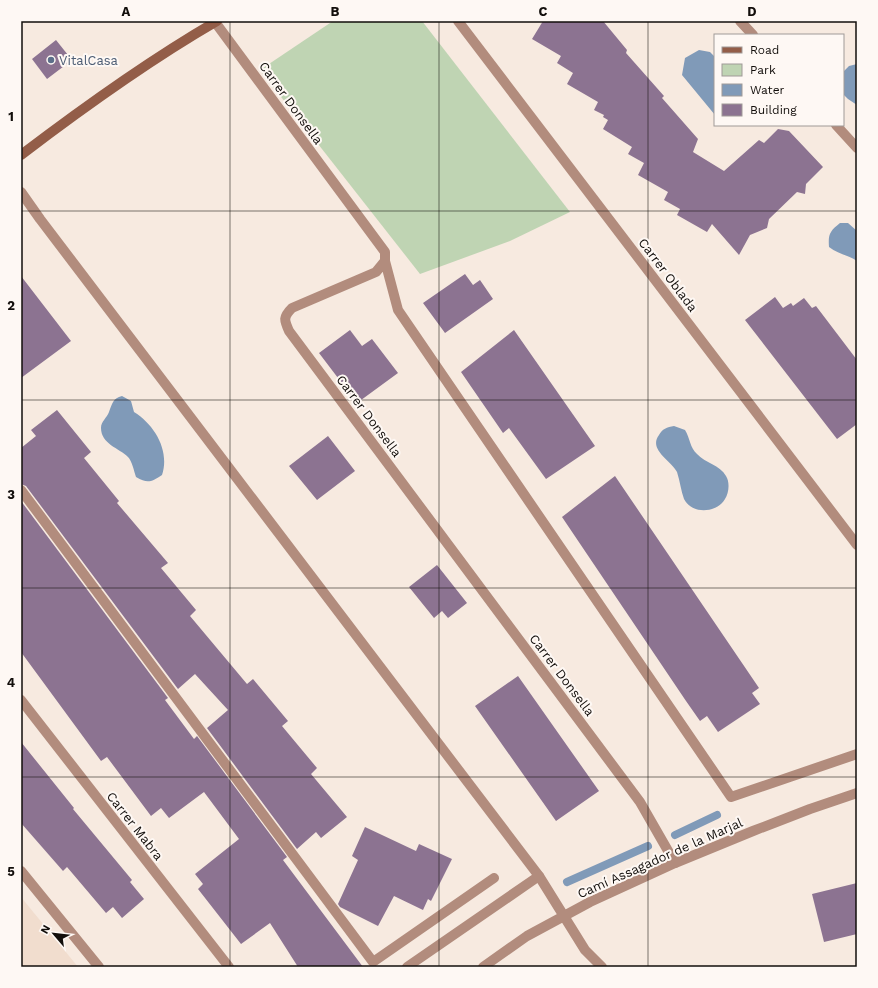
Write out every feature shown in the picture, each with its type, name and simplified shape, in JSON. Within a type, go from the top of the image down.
[{"type":"main road","points":[[21,155],[94,100],[216,21]]},
{"type":"street","name":"Carrer Donsella","points":[[216,21],[385,252],[385,261],[376,272],[292,308],[286,314],[285,322],[294,337],[640,802],[675,863]]},
{"type":"street","name":"Carrer Oblada","points":[[458,21],[857,545]]},
{"type":"street","points":[[740,21],[752,34]]},
{"type":"street","points":[[837,126],[857,148]]},
{"type":"street","points":[[21,192],[539,876],[585,950],[602,967]]},
{"type":"street","points":[[385,261],[398,310],[730,798],[857,754]]},
{"type":"street","points":[[21,490],[377,965],[494,878]]},
{"type":"street","name":"Carrer Mabra","points":[[21,700],[229,967]]},
{"type":"street","name":"Camí Assagador de la Marjal","points":[[483,967],[527,936],[590,902],[675,863],[803,812],[857,793]]},
{"type":"street","points":[[21,871],[99,967]]},
{"type":"street","points":[[407,967],[539,876]]},
{"type":"shaded area","points":[[21,897],[78,967],[21,967]]},
{"type":"green space","points":[[333,21],[422,21],[570,212],[510,241],[420,274],[260,70]]},
{"type":"water","points":[[699,50],[710,52],[714,56],[714,114],[682,75],[685,58]]},
{"type":"water","points":[[857,64],[857,105],[844,95],[844,71],[849,66]]},
{"type":"water","points":[[840,223],[848,223],[857,231],[857,261],[829,247],[830,233]]},
{"type":"water","points":[[122,396],[131,401],[134,412],[142,417],[159,439],[164,457],[164,466],[162,475],[152,481],[144,481],[136,477],[129,459],[107,442],[102,433],[102,423],[112,404],[117,398]]},
{"type":"water","points":[[674,426],[685,430],[695,452],[700,457],[720,469],[726,476],[728,484],[727,494],[721,504],[716,507],[698,510],[688,504],[684,499],[677,472],[658,450],[656,440],[660,433],[669,427]]},
{"type":"building","points":[[543,21],[603,21],[627,50],[626,53],[664,96],[662,98],[698,139],[693,152],[724,171],[759,140],[764,143],[778,129],[789,131],[823,167],[806,184],[805,194],[797,192],[769,219],[767,228],[750,235],[739,255],[712,224],[707,232],[677,215],[680,209],[664,200],[668,192],[638,175],[644,163],[628,154],[632,147],[603,129],[608,120],[603,117],[604,115],[594,110],[598,102],[567,84],[573,73],[557,63],[561,56],[532,39]]},
{"type":"building","points":[[56,40],[72,60],[47,79],[32,59]]},
{"type":"building","points":[[465,274],[473,285],[480,280],[493,299],[445,333],[423,303]]},
{"type":"building","points":[[21,276],[71,341],[21,378]]},
{"type":"building","points":[[775,297],[783,308],[791,303],[793,306],[804,298],[812,308],[816,306],[857,360],[857,424],[837,439],[745,320]]},
{"type":"building","points":[[350,330],[362,346],[372,339],[398,373],[357,403],[319,353]]},
{"type":"building","points":[[514,330],[595,446],[546,479],[509,428],[503,433],[461,372]]},
{"type":"building","points":[[57,410],[91,452],[84,458],[119,501],[117,503],[168,563],[161,568],[196,610],[190,616],[247,684],[253,679],[288,721],[282,726],[317,768],[311,774],[347,817],[321,838],[316,832],[297,849],[207,728],[228,710],[195,674],[178,689],[26,486],[21,484],[21,448],[36,436],[31,430]]},
{"type":"building","points":[[328,436],[355,471],[317,500],[289,466]]},
{"type":"building","points":[[615,476],[759,688],[752,693],[760,704],[718,732],[707,716],[700,721],[562,517]]},
{"type":"building","points":[[21,501],[168,698],[165,700],[194,739],[197,736],[287,857],[283,860],[363,967],[298,967],[270,923],[241,944],[198,889],[203,884],[195,874],[239,839],[204,792],[169,818],[161,808],[151,816],[107,757],[101,761],[32,667],[21,652]]},
{"type":"building","points":[[437,565],[467,603],[448,618],[442,611],[434,618],[409,587]]},
{"type":"building","points":[[518,676],[599,791],[556,821],[475,706]]},
{"type":"building","points":[[21,742],[74,808],[73,809],[132,880],[130,882],[144,899],[122,918],[113,907],[106,913],[67,867],[63,871],[21,823]]},
{"type":"building","points":[[365,827],[416,851],[419,844],[452,859],[431,901],[428,899],[423,910],[394,896],[378,926],[340,907],[338,904],[358,860],[352,856]]},
{"type":"building","points":[[857,883],[857,934],[824,942],[812,894]]},
{"type":"waterway","points":[[675,835],[717,815]]},
{"type":"waterway","points":[[567,882],[648,846]]},
{"type":"place","name":"VitalCasa","points":[[51,60]]}]
